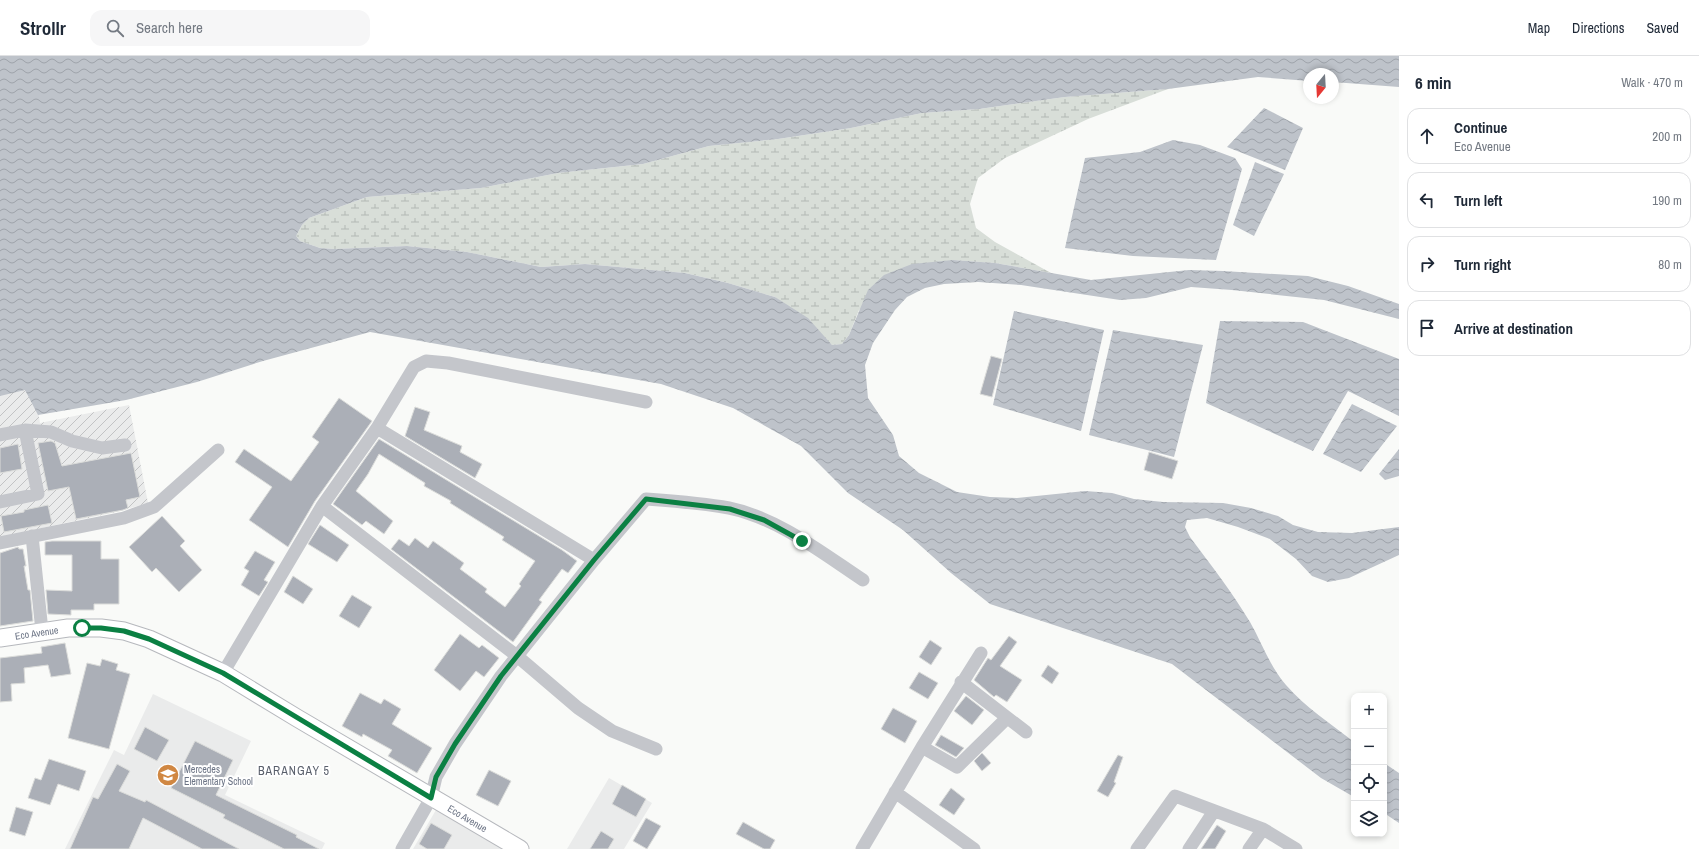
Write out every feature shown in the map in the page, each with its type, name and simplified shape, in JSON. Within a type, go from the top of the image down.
[{"type":"main road","name":"Eco Avenue","points":[[0,638],[68,628],[101,628],[124,631],[149,639],[223,673],[431,798],[520,849]]},
{"type":"street","points":[[223,673],[322,506],[377,428],[414,367],[426,361],[448,363],[646,402]]},
{"type":"street","points":[[377,428],[594,560]]},
{"type":"street","points":[[0,502],[38,494],[25,430]]},
{"type":"street","points":[[0,434],[25,430],[51,432],[72,441],[102,448],[125,445]]},
{"type":"street","points":[[0,543],[124,518],[154,507],[218,450]]},
{"type":"street","points":[[402,849],[431,798],[436,777],[455,744],[517,656],[594,560],[646,499],[668,500],[730,509],[764,520],[802,541],[863,580]]},
{"type":"street","points":[[322,506],[517,656],[578,708],[612,731],[656,749]]},
{"type":"street","points":[[32,536],[42,631]]},
{"type":"street","points":[[862,849],[922,747],[981,653]]},
{"type":"street","points":[[962,682],[1026,732]]},
{"type":"street","points":[[922,747],[957,767],[1007,718]]},
{"type":"street","points":[[895,792],[974,849]]},
{"type":"street","points":[[1137,849],[1175,796],[1264,829],[1296,849]]},
{"type":"street","points":[[1189,849],[1214,811]]},
{"type":"street","points":[[1249,849],[1264,829]]},
{"type":"shaded area","points":[[33,380],[40,423],[129,405],[148,503],[116,512],[0,537],[0,387]]},
{"type":"shaded area","name":"Mercedes Elementary School","points":[[153,694],[251,741],[225,795],[325,843],[322,849],[65,849],[114,750],[124,755]]},
{"type":"shaded area","points":[[609,778],[652,803],[624,849],[567,849]]},
{"type":"shaded area","points":[[436,810],[503,849],[413,849]]},
{"type":"green space","points":[[1168,89],[1088,119],[1005,158],[978,178],[970,204],[976,228],[995,242],[1051,273],[995,263],[953,260],[859,310],[849,335],[842,344],[832,345],[775,297],[728,283],[685,273],[585,264],[541,267],[467,252],[407,246],[334,249],[320,248],[300,241],[296,236],[302,225],[309,218],[367,197],[481,188],[558,173],[643,164],[709,146],[778,139],[851,128],[922,113],[979,109],[1065,97]]},
{"type":"water","points":[[0,56],[1399,56],[1399,87],[1339,82],[1339,68],[1303,68],[1303,81],[1258,77],[1168,89],[1065,97],[979,109],[922,113],[851,128],[778,139],[709,146],[643,164],[558,173],[481,188],[367,197],[309,218],[302,225],[296,236],[300,241],[320,248],[334,249],[407,246],[467,252],[541,267],[585,264],[685,273],[728,283],[775,297],[808,318],[832,345],[842,344],[849,335],[868,290],[884,275],[912,264],[953,260],[995,263],[1091,280],[1189,270],[1308,276],[1348,286],[1399,304],[1399,319],[1324,300],[1232,290],[1191,287],[1146,298],[1120,300],[1021,285],[978,282],[944,284],[925,288],[907,297],[895,310],[873,343],[865,365],[868,398],[893,435],[899,456],[919,473],[957,492],[990,497],[1017,498],[1085,491],[1112,493],[1134,499],[1163,502],[1223,503],[1251,508],[1278,516],[1293,525],[1318,532],[1352,533],[1399,527],[1399,555],[1349,578],[1328,582],[1312,576],[1296,559],[1270,539],[1238,527],[1207,518],[1187,520],[1185,527],[1190,537],[1250,622],[1280,678],[1293,693],[1310,708],[1351,740],[1351,795],[1321,778],[1172,664],[990,604],[951,573],[903,530],[848,493],[801,446],[733,408],[661,384],[370,332],[263,361],[197,382],[126,400],[38,415],[25,390],[0,396]]},
{"type":"water","points":[[1264,108],[1303,128],[1285,170],[1227,147]]},
{"type":"water","points":[[1173,140],[1200,145],[1235,158],[1242,169],[1216,260],[1133,256],[1065,248],[1085,158],[1140,152]]},
{"type":"water","points":[[1255,162],[1284,174],[1254,236],[1233,225]]},
{"type":"water","points":[[1014,311],[1104,330],[1081,431],[993,405]]},
{"type":"water","points":[[1220,321],[1303,322],[1399,359],[1399,416],[1348,391],[1313,451],[1206,403]]},
{"type":"water","points":[[1113,330],[1203,345],[1174,457],[1089,435]]},
{"type":"water","points":[[1352,404],[1397,426],[1361,472],[1323,454]]},
{"type":"water","points":[[1399,449],[1399,476],[1385,480],[1379,474]]},
{"type":"water","points":[[1387,765],[1399,773],[1399,823],[1387,815]]},
{"type":"building","points":[[991,356],[1002,359],[992,397],[980,394]]},
{"type":"building","points":[[339,398],[372,421],[315,501],[288,547],[249,520],[272,487],[235,462],[244,449],[291,481],[319,442],[312,437]]},
{"type":"building","points":[[415,407],[430,412],[424,430],[462,446],[460,452],[482,464],[475,478],[405,436]]},
{"type":"building","points":[[379,439],[562,550],[577,561],[568,573],[562,569],[539,600],[542,602],[513,642],[391,549],[399,539],[409,546],[415,538],[428,548],[433,541],[464,563],[460,569],[487,589],[485,592],[505,607],[521,586],[519,584],[535,561],[502,540],[504,537],[450,503],[451,501],[424,486],[425,483],[379,454],[368,474],[356,491],[393,521],[384,534],[366,521],[362,525],[333,504]]},
{"type":"building","points":[[51,441],[55,443],[62,466],[131,453],[140,497],[126,500],[128,508],[123,510],[76,519],[69,487],[48,491],[38,443]]},
{"type":"building","points":[[18,444],[22,469],[0,473],[0,448]]},
{"type":"building","points":[[1149,452],[1178,461],[1172,479],[1144,470]]},
{"type":"building","points":[[48,505],[52,523],[4,532],[1,516],[24,512],[24,510]]},
{"type":"building","points":[[162,516],[185,541],[180,546],[202,570],[179,592],[156,568],[152,572],[129,547]]},
{"type":"building","points":[[320,525],[349,545],[337,562],[308,544]]},
{"type":"building","points":[[101,541],[101,559],[119,559],[119,604],[94,604],[94,610],[71,610],[71,615],[48,614],[46,590],[72,591],[72,555],[45,555],[45,542]]},
{"type":"building","points":[[18,547],[19,549],[23,549],[26,566],[24,566],[28,590],[30,590],[33,621],[0,626],[0,553]]},
{"type":"building","points":[[255,551],[275,562],[264,580],[268,582],[259,596],[241,585],[249,571],[244,568]]},
{"type":"building","points":[[293,576],[313,589],[303,604],[284,592]]},
{"type":"building","points":[[352,595],[372,607],[359,628],[339,616]]},
{"type":"building","points":[[460,634],[479,648],[482,645],[499,658],[484,677],[476,671],[460,691],[434,670]]},
{"type":"building","points":[[1009,636],[1017,642],[1000,666],[1022,680],[1007,702],[996,695],[994,697],[974,680],[988,658],[991,660]]},
{"type":"building","points":[[930,640],[942,648],[931,665],[919,657]]},
{"type":"building","points":[[65,643],[71,674],[51,677],[48,665],[24,668],[25,683],[11,684],[12,701],[0,702],[0,658],[42,653],[41,647]]},
{"type":"building","points":[[102,659],[118,664],[116,670],[130,674],[109,749],[68,738],[87,663],[100,666]]},
{"type":"building","points":[[1048,665],[1059,673],[1052,684],[1041,676]]},
{"type":"building","points":[[919,672],[938,683],[928,699],[909,688]]},
{"type":"building","points":[[360,693],[381,704],[384,699],[401,709],[392,724],[432,748],[417,773],[388,756],[392,750],[363,734],[362,737],[342,726]]},
{"type":"building","points":[[966,696],[984,710],[972,725],[954,711]]},
{"type":"building","points":[[893,708],[917,721],[905,743],[881,729]]},
{"type":"building","points":[[145,727],[169,740],[157,761],[134,749]]},
{"type":"building","points":[[941,735],[964,748],[956,757],[935,745]]},
{"type":"building","points":[[195,741],[233,760],[216,795],[297,835],[296,837],[319,849],[284,849],[223,818],[225,815],[171,788]]},
{"type":"building","points":[[982,753],[991,763],[982,771],[974,761]]},
{"type":"building","points":[[1118,755],[1123,757],[1114,782],[1116,783],[1108,797],[1097,791]]},
{"type":"building","points":[[49,759],[86,771],[79,791],[58,784],[50,805],[28,798],[35,778],[41,780]]},
{"type":"building","points":[[117,764],[130,771],[119,791],[145,802],[146,800],[239,849],[202,849],[143,818],[129,849],[70,849],[93,797],[98,799]]},
{"type":"building","points":[[489,770],[511,781],[498,806],[476,795]]},
{"type":"building","points":[[622,785],[646,799],[636,817],[612,804]]},
{"type":"building","points":[[951,788],[965,799],[954,815],[939,805]]},
{"type":"building","points":[[16,807],[33,812],[25,836],[9,831]]},
{"type":"building","points":[[646,818],[661,826],[647,849],[633,841]]},
{"type":"building","points":[[743,822],[775,840],[770,849],[764,849],[736,834]]},
{"type":"building","points":[[431,823],[452,835],[444,849],[427,849],[419,844]]},
{"type":"building","points":[[1217,825],[1226,831],[1215,849],[1201,849]]},
{"type":"building","points":[[601,831],[614,839],[608,849],[590,849]]},
{"type":"place","name":"Mercedes Elementary School","points":[[168,775]]},
{"type":"district","name":"BARANGAY 5","points":[[294,771]]},
{"type":"route","points":[[82,628],[109,628],[124,631],[149,639],[223,673],[431,798],[436,777],[455,744],[501,676],[594,560],[646,499],[668,500],[730,509],[764,520],[802,541]]}]
